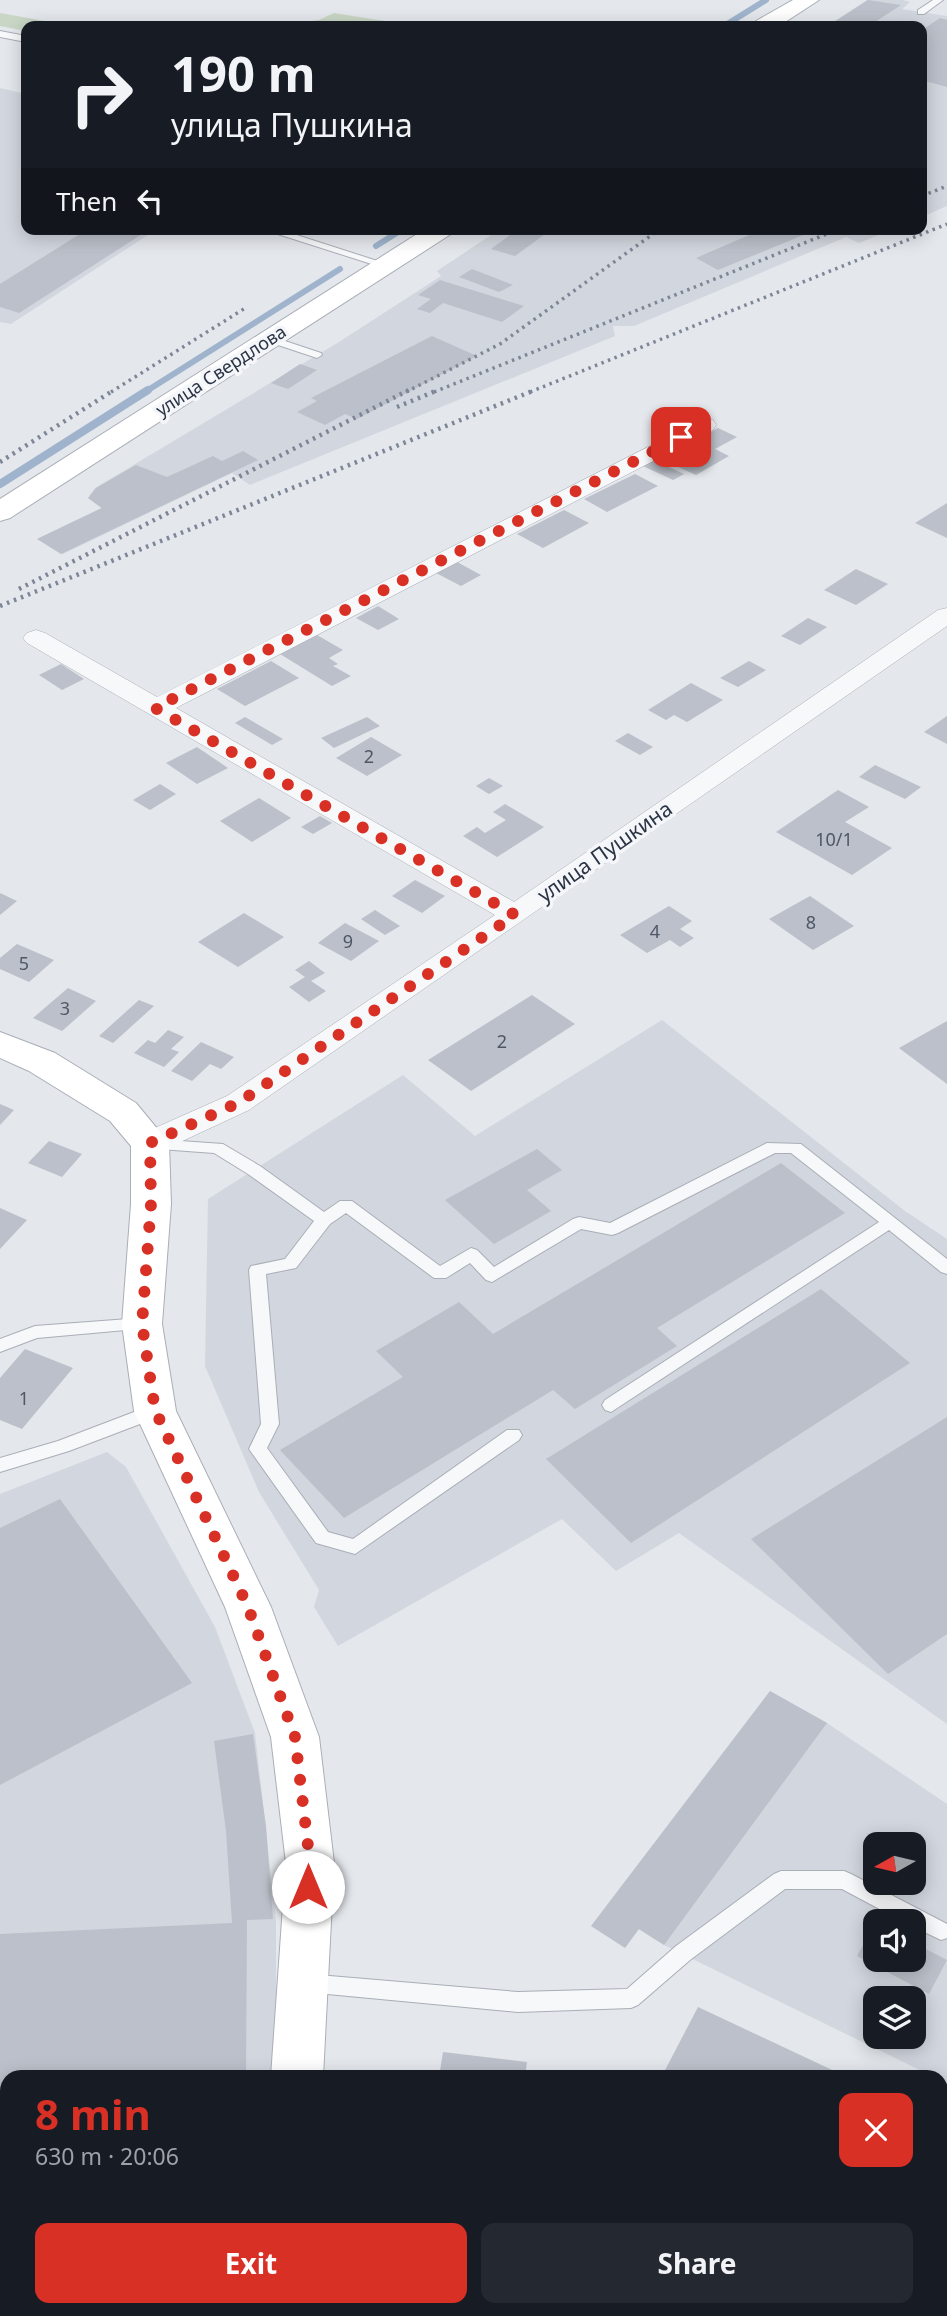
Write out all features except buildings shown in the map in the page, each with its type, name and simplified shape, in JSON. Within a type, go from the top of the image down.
[{"type":"main road","points":[[772,21],[808,0]]},
{"type":"main road","name":"улица Свердлова","points":[[0,512],[433,235]]},
{"type":"main road","points":[[0,1044],[42,1062],[123,1112],[150,1143],[151,1204],[142,1324],[155,1410],[248,1607],[295,1737],[310,1863],[298,2070]]},
{"type":"street","points":[[155,708],[705,425]]},
{"type":"street","name":"улица Пушкина","points":[[150,1143],[238,1103],[946,618]]},
{"type":"street","points":[[36,638],[515,915]]},
{"type":"lane","points":[[921,12],[939,0]]},
{"type":"lane","points":[[0,34],[21,38]]},
{"type":"lane","points":[[287,235],[388,266]]},
{"type":"lane","points":[[270,339],[317,355]]},
{"type":"lane","points":[[150,1143],[217,1148],[254,1170],[324,1220]]},
{"type":"lane","points":[[513,1435],[355,1547],[322,1538],[258,1449],[271,1424],[257,1270],[290,1264],[324,1220],[346,1205],[439,1274],[471,1254],[492,1276],[579,1223],[612,1229],[773,1147],[795,1148],[947,1268]]},
{"type":"lane","points":[[611,1405],[890,1222]]},
{"type":"lane","points":[[0,1346],[35,1332],[142,1324]]},
{"type":"lane","points":[[0,1465],[62,1446],[155,1410]]},
{"type":"lane","points":[[304,1983],[518,2002],[631,1998],[683,1953],[780,1880],[844,1880],[941,1931]]},
{"type":"shaded area","points":[[867,0],[903,0],[910,2],[902,9],[947,16],[947,206],[927,215],[927,21],[835,21]]},
{"type":"shaded area","points":[[0,88],[21,93],[21,235],[148,235],[11,324],[0,322]]},
{"type":"shaded area","points":[[491,235],[878,235],[859,243],[846,237],[634,326],[613,326],[615,336],[250,485],[232,473],[63,554],[37,539],[101,508],[88,498],[95,488],[339,342],[441,276],[437,271]]},
{"type":"shaded area","points":[[662,1020],[905,1211],[947,1239],[947,1724],[679,1533],[616,1571],[562,1519],[338,1646],[314,1607],[319,1590],[259,1492],[205,1366],[208,1199],[403,1075],[475,1136]]},
{"type":"shaded area","points":[[107,1452],[126,1467],[215,1627],[255,1733],[276,1921],[276,2070],[0,2070],[0,1494]]},
{"type":"shaded area","points":[[770,1691],[827,1723],[947,1804],[947,2070],[920,2070],[877,2049],[926,2049],[926,1986],[863,1986],[863,2042],[664,1945],[605,1908]]},
{"type":"green space","points":[[0,13],[45,21],[21,21],[21,30],[0,26]]},
{"type":"green space","points":[[334,13],[385,21],[312,21]]},
{"type":"waterway","points":[[732,21],[766,0]]},
{"type":"waterway","points":[[376,246],[393,235]]},
{"type":"waterway","points":[[145,392],[340,269]]},
{"type":"waterway","points":[[0,484],[148,390]]},
{"type":"railway","points":[[927,194],[947,186]]},
{"type":"railway","points":[[927,232],[947,224]]},
{"type":"railway","points":[[406,392],[500,344],[652,235]]},
{"type":"railway","points":[[434,392],[824,235]]},
{"type":"railway","points":[[530,392],[920,235]]},
{"type":"railway","points":[[111,392],[247,307]]},
{"type":"railway","points":[[0,462],[114,390]]},
{"type":"railway","points":[[19,589],[409,390]]},
{"type":"railway","points":[[397,407],[438,390]]},
{"type":"railway","points":[[0,606],[535,390]]},
{"type":"route","points":[[308,1887],[310,1863],[295,1737],[248,1607],[155,1410],[142,1324],[151,1204],[150,1143],[238,1103],[515,915],[155,708],[681,437]]}]
